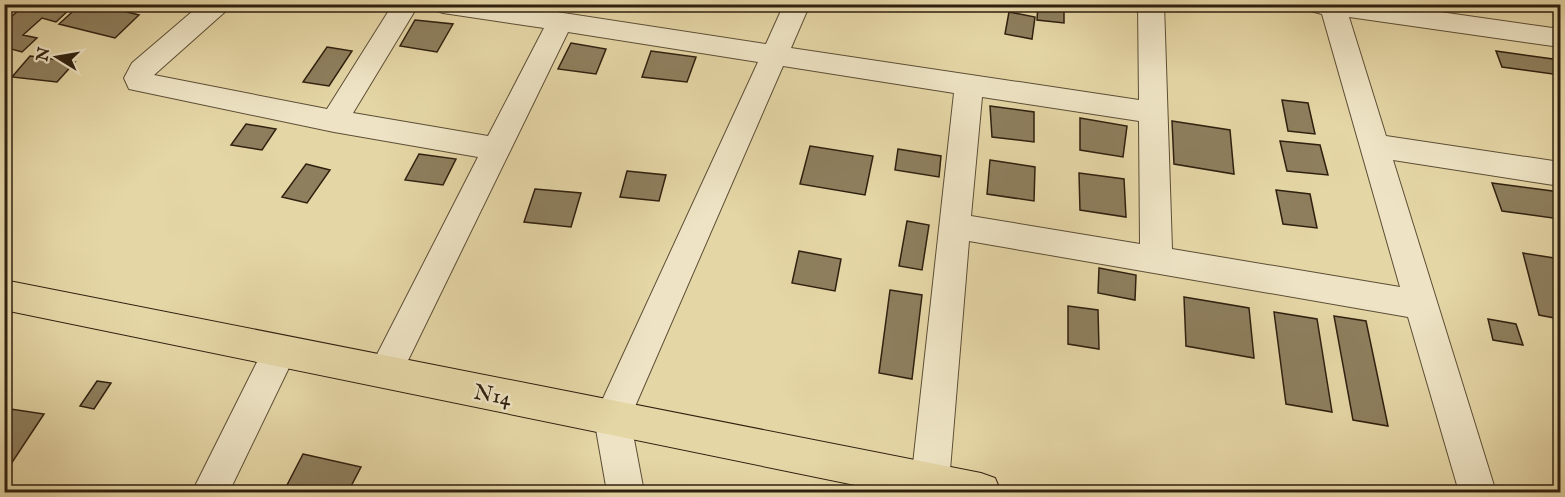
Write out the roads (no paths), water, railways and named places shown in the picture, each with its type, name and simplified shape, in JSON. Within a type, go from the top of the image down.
[{"type":"main road","name":"N14","points":[[4,295],[981,492]]},
{"type":"street","points":[[218,4],[142,70],[138,78],[139,82],[334,121],[496,149]]},
{"type":"street","points":[[334,121],[406,4]]},
{"type":"street","points":[[443,4],[1154,113]]},
{"type":"street","points":[[625,492],[612,418],[797,4]]},
{"type":"street","points":[[1151,4],[1156,260]]},
{"type":"street","points":[[1477,492],[1374,146],[1326,5],[1560,38]]},
{"type":"street","points":[[385,372],[560,22]]},
{"type":"street","points":[[930,482],[969,85]]},
{"type":"street","points":[[1374,146],[1560,174]]},
{"type":"street","points":[[955,226],[1421,305]]},
{"type":"street","points":[[210,492],[280,351]]}]
